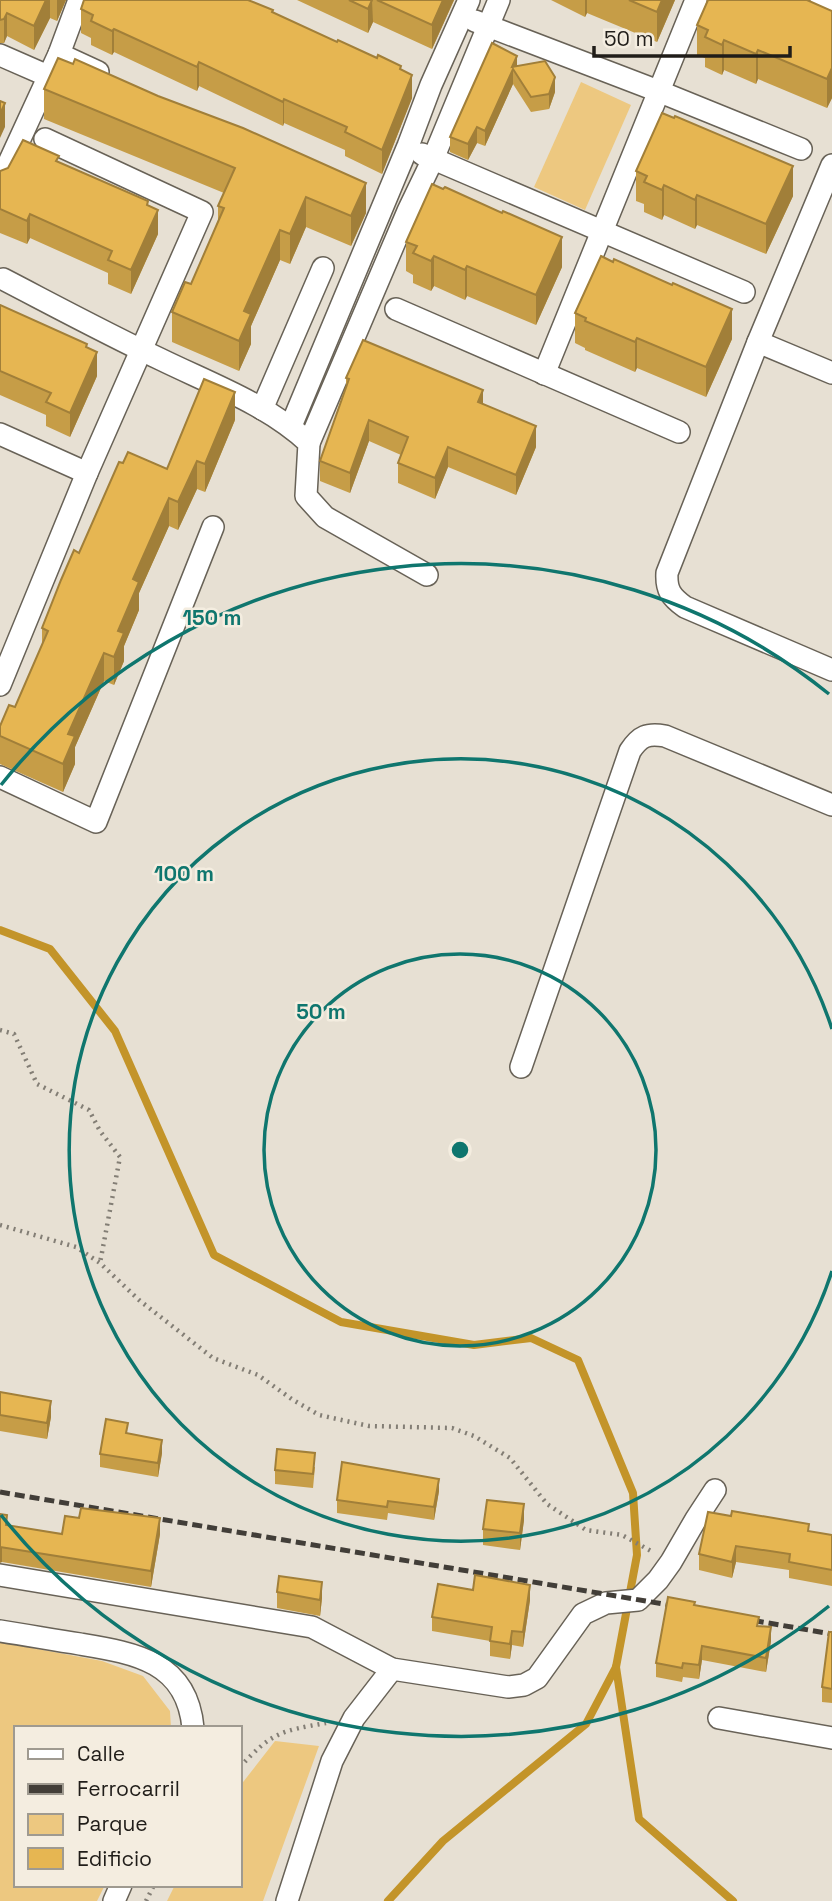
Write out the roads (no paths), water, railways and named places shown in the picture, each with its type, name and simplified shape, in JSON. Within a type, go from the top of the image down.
[{"type":"street","points":[[0,182],[59,54],[79,0]]},
{"type":"street","points":[[427,575],[325,517],[306,496],[309,443],[499,0]]},
{"type":"street","points":[[544,374],[696,0]]},
{"type":"street","points":[[821,0],[832,5]]},
{"type":"street","points":[[291,426],[375,204],[408,146],[425,83],[466,8],[487,26],[800,149]]},
{"type":"street","points":[[59,54],[121,83]]},
{"type":"street","points":[[0,55],[48,76]]},
{"type":"street","points":[[0,685],[87,473],[202,212],[45,139]]},
{"type":"street","points":[[408,146],[744,292]]},
{"type":"street","points":[[832,165],[758,342],[667,573],[666,584],[669,593],[685,607],[832,670]]},
{"type":"street","points":[[262,409],[323,268]]},
{"type":"street","points":[[3,279],[262,409],[291,426],[309,443]]},
{"type":"street","points":[[396,309],[678,432]]},
{"type":"street","points":[[758,342],[832,373]]},
{"type":"street","points":[[0,434],[87,473]]},
{"type":"street","points":[[0,777],[96,822],[213,527]]},
{"type":"street","points":[[522,1067],[630,751],[639,738],[651,734],[665,736],[832,805]]},
{"type":"street","points":[[0,1575],[312,1627],[392,1668],[508,1687],[524,1685],[537,1678],[583,1614],[606,1603],[638,1600],[671,1562],[715,1490]]},
{"type":"street","points":[[0,1631],[130,1653],[164,1669],[181,1689],[192,1714],[193,1726]]},
{"type":"street","points":[[287,1901],[332,1761],[354,1718],[392,1668]]},
{"type":"street","points":[[719,1718],[832,1738]]},
{"type":"waterway","points":[[0,930],[50,949],[115,1031],[214,1255],[341,1322],[474,1345],[531,1338],[578,1360],[633,1493],[637,1555],[616,1667],[586,1724],[443,1841],[388,1901]]},
{"type":"waterway","points":[[616,1667],[639,1819],[733,1901]]},
{"type":"railway","points":[[0,1492],[687,1608]]},
{"type":"railway","points":[[739,1618],[832,1634]]}]
